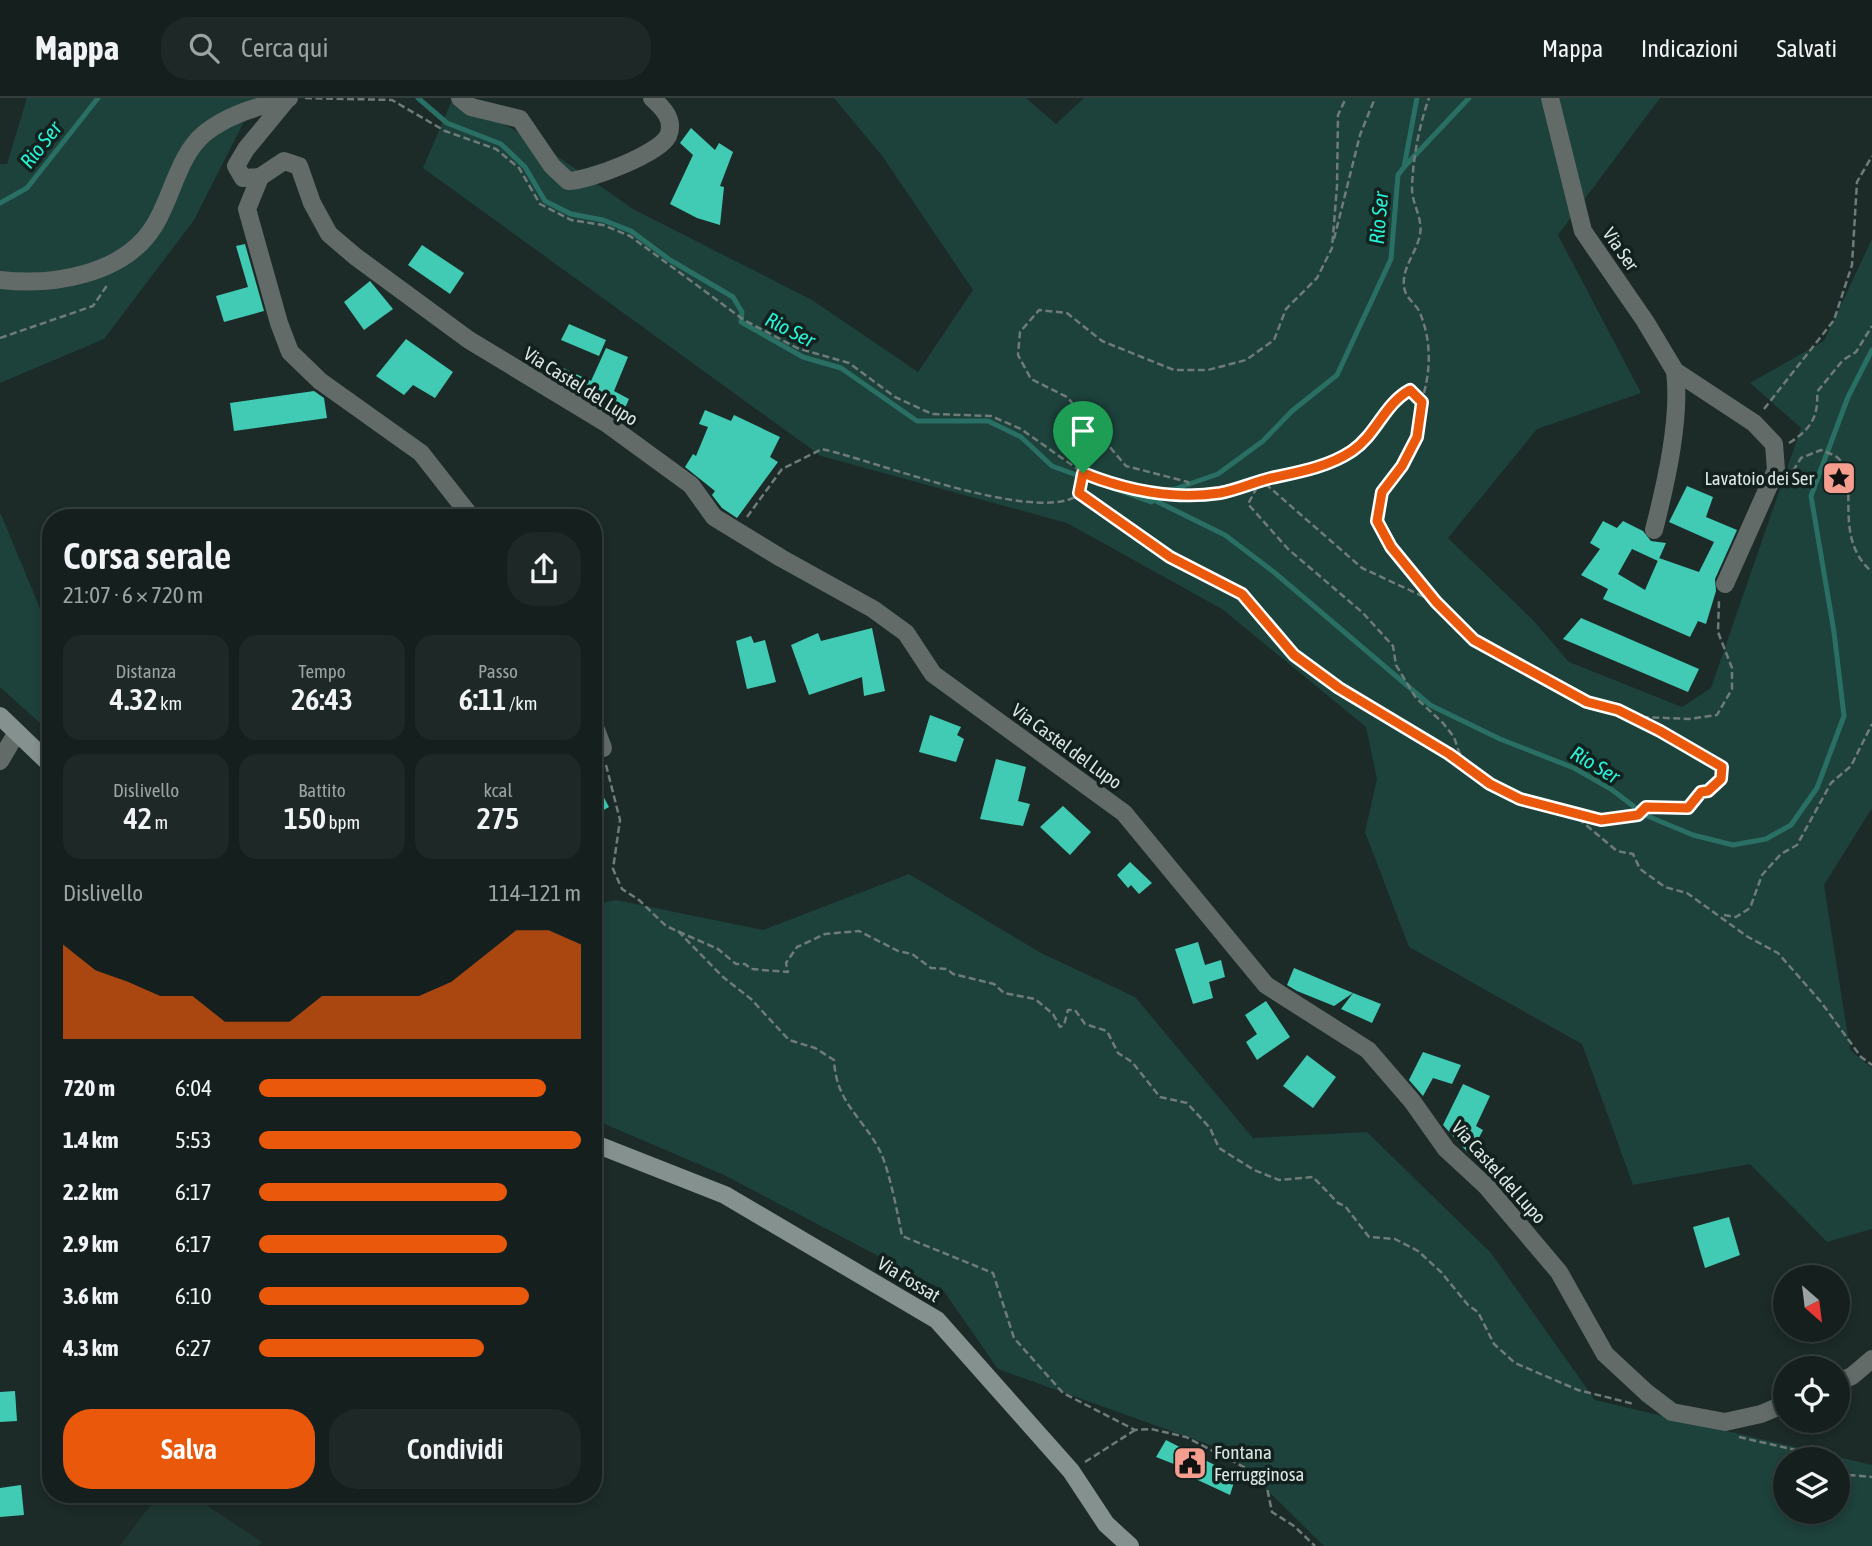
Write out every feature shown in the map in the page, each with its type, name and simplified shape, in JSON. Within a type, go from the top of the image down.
[{"type":"street","points":[[288,98],[246,149],[236,166],[243,178],[260,177],[247,209],[279,323],[290,352],[320,381],[421,453],[465,509]]},
{"type":"street","points":[[0,280],[43,283],[98,269],[130,252],[153,228],[184,163],[203,134],[239,112],[288,98]]},
{"type":"street","points":[[460,98],[471,107],[520,119],[552,166],[568,181],[580,181],[607,172],[659,145],[667,136],[670,121],[664,108],[652,98]]},
{"type":"street","name":"Via Ser","points":[[1550,98],[1583,231],[1645,321],[1675,371],[1677,390],[1674,436],[1654,530]]},
{"type":"street","name":"Via Castel del Lupo","points":[[260,177],[284,161],[299,166],[312,203],[330,234],[356,257],[469,340],[606,422],[691,485],[714,517],[873,609],[906,633],[933,674],[1124,813],[1266,985],[1368,1051],[1412,1101],[1446,1149],[1486,1186],[1559,1272],[1605,1354],[1647,1392],[1672,1412],[1726,1422],[1773,1409]]},
{"type":"street","name":"Via Ser","points":[[1675,371],[1754,423],[1774,443],[1776,471],[1725,584]]},
{"type":"street","points":[[0,716],[42,757]]},
{"type":"street","points":[[0,761],[16,734]]},
{"type":"street","name":"Via Fossat","points":[[602,1147],[725,1195],[937,1320],[1071,1471],[1106,1524],[1130,1546]]},
{"type":"street","points":[[1850,1377],[1872,1359]]},
{"type":"path","points":[[288,98],[392,100],[444,131],[496,149],[519,168],[540,204],[571,220],[603,225],[629,236],[744,320],[797,348],[849,363],[895,397],[932,414],[991,416],[1021,429],[1082,474],[1148,493],[1221,493],[1261,480],[1316,468],[1350,453],[1367,440],[1394,399],[1410,390],[1422,402]]},
{"type":"path","points":[[1332,248],[1337,186],[1338,115],[1346,98]]},
{"type":"path","points":[[1189,495],[1188,482],[1126,466],[1067,397],[1031,379],[1018,355],[1020,332],[1039,310],[1067,313],[1102,341],[1174,370],[1208,370],[1246,360],[1274,340],[1286,309],[1317,278],[1332,248],[1360,135],[1375,98]]},
{"type":"path","points":[[1429,98],[1419,126],[1412,191],[1422,219],[1419,237],[1404,277],[1405,293],[1420,312],[1430,355],[1428,383],[1417,437],[1402,466],[1382,492],[1377,521],[1391,547],[1436,602],[1474,640],[1587,702],[1654,718],[1689,719],[1717,715],[1732,689],[1732,668],[1718,632],[1718,601],[1725,584]]},
{"type":"path","points":[[1754,423],[1834,320],[1852,265],[1857,181],[1872,156]]},
{"type":"path","points":[[0,338],[93,306],[130,252]]},
{"type":"path","points":[[1784,448],[1807,433],[1819,408],[1818,392],[1843,360],[1856,352],[1872,326]]},
{"type":"path","points":[[736,530],[782,469],[821,449],[982,495],[1058,503],[1077,496],[1082,474]]},
{"type":"path","points":[[1788,480],[1801,458],[1821,450],[1839,457],[1848,472],[1848,528],[1862,563],[1872,572]]},
{"type":"path","points":[[1261,480],[1362,568],[1436,602]]},
{"type":"path","points":[[1261,480],[1248,504],[1288,549],[1363,613],[1393,646],[1396,665],[1416,698],[1443,723],[1454,737],[1459,752],[1480,777]]},
{"type":"path","points":[[1078,489],[1081,496],[1091,499],[1102,511],[1117,517],[1170,557],[1242,594],[1294,655],[1412,734],[1520,799],[1610,821],[1638,815],[1646,807],[1688,808],[1723,775],[1724,771],[1717,762],[1618,710]]},
{"type":"path","points":[[1720,915],[1736,917],[1749,908],[1762,876],[1781,854],[1797,845],[1830,783],[1851,766],[1872,724]]},
{"type":"path","points":[[602,762],[620,820],[613,854],[615,878],[628,895],[639,900],[666,926],[718,950],[737,964],[779,972],[788,972],[786,963],[796,947],[825,934],[859,931],[898,951],[912,954],[930,968],[947,969],[953,974],[994,984],[1004,993],[1035,999],[1053,1014],[1060,1027],[1064,1025],[1068,1010],[1075,1010],[1084,1024],[1107,1031],[1118,1053],[1144,1074],[1160,1097],[1179,1099],[1199,1114],[1210,1128],[1213,1141],[1231,1158],[1247,1163],[1269,1177],[1313,1177],[1338,1203],[1345,1206],[1369,1237],[1395,1238],[1418,1251],[1441,1272],[1468,1306],[1478,1312],[1494,1344],[1515,1363],[1578,1390],[1636,1405]]},
{"type":"path","points":[[1575,814],[1617,850],[1633,854],[1640,869],[1665,887],[1687,893],[1748,937],[1778,953],[1821,1002],[1861,1057],[1872,1065]]},
{"type":"path","points":[[676,929],[723,977],[751,999],[789,1040],[815,1048],[834,1060],[835,1080],[847,1105],[881,1153],[902,1236],[993,1273],[1014,1338],[1046,1375],[1063,1393],[1135,1430]]},
{"type":"path","points":[[1071,1471],[1135,1430],[1151,1429],[1186,1437],[1265,1478],[1272,1512],[1294,1526],[1315,1546]]},
{"type":"path","points":[[1737,1437],[1782,1447]]},
{"type":"path","points":[[1850,1475],[1872,1478]]},
{"type":"shaded area","points":[[27,98],[256,98],[194,220],[104,339],[0,383],[0,164],[7,164]]},
{"type":"shaded area","points":[[453,98],[459,98],[547,149],[633,209],[812,300],[918,372],[973,290],[883,157],[834,98],[1026,98],[1056,124],[1084,98],[1660,98],[1558,235],[1641,393],[1537,429],[1448,538],[1533,620],[1569,662],[1682,707],[1711,688],[1801,428],[1750,383],[1824,341],[1872,239],[1872,808],[1824,885],[1850,1050],[1872,1068],[1872,1229],[1827,1242],[1750,1164],[1633,1185],[1582,1044],[1409,947],[1365,832],[1377,779],[1366,727],[1222,609],[1067,523],[821,456],[423,168]]},
{"type":"shaded area","points":[[0,512],[42,613],[42,725],[0,687]]},
{"type":"shaded area","points":[[909,874],[1041,953],[1135,997],[1253,1138],[1367,1132],[1491,1253],[1595,1400],[1795,1447],[1773,1447],[1773,1524],[1850,1524],[1850,1460],[1872,1465],[1872,1546],[1324,1546],[1227,1451],[998,1369],[943,1290],[724,1175],[602,1123],[602,903],[616,900],[763,930]]},
{"type":"shaded area","points":[[152,1503],[203,1503],[262,1542],[259,1546],[120,1546]]},
{"type":"building","points":[[691,128],[715,150],[719,143],[733,152],[720,186],[724,187],[720,225],[697,218],[670,204],[693,155],[680,143]]},
{"type":"building","points":[[245,244],[264,311],[224,322],[216,296],[248,287],[236,246]]},
{"type":"building","points":[[422,245],[464,273],[450,294],[408,265]]},
{"type":"building","points":[[370,281],[393,309],[364,330],[344,302]]},
{"type":"building","points":[[569,324],[606,340],[599,356],[561,340]]},
{"type":"building","points":[[406,339],[453,372],[435,398],[413,385],[404,395],[376,376]]},
{"type":"building","points":[[606,348],[628,357],[614,391],[629,399],[620,419],[555,379],[563,368],[591,381]]},
{"type":"building","points":[[314,391],[324,398],[327,418],[234,431],[230,403]]},
{"type":"building","points":[[705,410],[731,421],[734,415],[780,437],[770,457],[778,462],[737,518],[722,508],[712,495],[715,491],[685,467],[693,454],[696,456],[708,427],[699,424]]},
{"type":"building","points":[[1687,486],[1713,497],[1706,517],[1737,530],[1715,579],[1716,591],[1706,624],[1698,621],[1690,637],[1603,599],[1608,589],[1581,575],[1600,549],[1590,543],[1603,521],[1617,528],[1623,521],[1643,531],[1651,541],[1666,543],[1659,558],[1699,572],[1714,542],[1669,522]],"holes":[[[1632,549],[1658,561],[1645,590],[1618,574]]]},
{"type":"building","points":[[1581,618],[1699,669],[1688,692],[1563,639]]},
{"type":"building","points":[[872,628],[885,691],[864,696],[862,677],[809,695],[791,645],[818,633],[821,641]]},
{"type":"building","points":[[751,636],[754,643],[765,640],[776,682],[747,689],[736,641]]},
{"type":"building","points":[[930,715],[961,727],[957,735],[964,739],[956,762],[919,752]]},
{"type":"building","points":[[996,759],[1026,767],[1018,801],[1030,804],[1023,826],[980,819]]},
{"type":"building","points":[[602,794],[609,807],[602,811]]},
{"type":"building","points":[[1063,806],[1091,832],[1070,855],[1040,827]]},
{"type":"building","points":[[1130,862],[1152,883],[1139,894],[1131,885],[1128,888],[1117,875]]},
{"type":"building","points":[[1198,942],[1205,965],[1221,960],[1225,977],[1209,982],[1213,998],[1193,1004],[1175,949]]},
{"type":"building","points":[[1294,968],[1353,993],[1334,1006],[1297,991],[1287,985]]},
{"type":"building","points":[[1353,993],[1381,1004],[1372,1023],[1341,1009]]},
{"type":"building","points":[[1266,1001],[1290,1037],[1257,1060],[1246,1042],[1257,1034],[1245,1015]]},
{"type":"building","points":[[1423,1052],[1461,1065],[1452,1084],[1433,1078],[1423,1096],[1409,1080]]},
{"type":"building","points":[[1307,1055],[1336,1077],[1313,1108],[1283,1086]]},
{"type":"building","points":[[1463,1084],[1490,1096],[1476,1126],[1483,1130],[1470,1155],[1443,1125]]},
{"type":"building","points":[[1729,1217],[1740,1255],[1705,1268],[1693,1227]]},
{"type":"building","points":[[15,1391],[17,1421],[0,1422],[0,1392]]},
{"type":"building","name":"Fontana Ferrugginosa","points":[[1166,1440],[1236,1476],[1230,1495],[1187,1475],[1184,1468],[1156,1457]]},
{"type":"building","points":[[21,1485],[24,1515],[0,1517],[0,1488]]},
{"type":"waterway","name":"Rio Ser","points":[[0,203],[27,188],[98,98]]},
{"type":"waterway","name":"Rio Ser","points":[[418,98],[447,123],[501,144],[525,167],[545,201],[571,214],[603,220],[631,231],[670,260],[733,297],[742,312],[741,322],[803,357],[841,368],[917,421],[988,421],[1021,437],[1052,466],[1151,502],[1172,490],[1218,474],[1263,441],[1292,411],[1337,375],[1391,259],[1398,175],[1404,167],[1417,98]]},
{"type":"waterway","name":"Rio Ser","points":[[1404,167],[1469,98]]},
{"type":"waterway","name":"Rio Ser","points":[[1156,501],[1225,535],[1275,573],[1430,705],[1500,739],[1574,768],[1611,789],[1645,815],[1693,835],[1733,845],[1766,839],[1791,825],[1817,788],[1844,716],[1834,632],[1811,496],[1848,397],[1872,350]]},
{"type":"place","name":"Lavatoio dei Ser","points":[[1839,478]]},
{"type":"place","name":"Fontana Ferrugginosa","points":[[1190,1463]]},
{"type":"route","points":[[1410,390],[1422,402],[1417,437],[1402,466],[1382,492],[1377,521],[1391,547],[1436,602],[1474,640],[1587,702],[1618,710],[1717,762],[1724,771],[1721,779],[1708,791],[1701,792],[1688,808],[1646,807],[1638,815],[1610,821],[1520,799],[1490,784],[1449,754],[1339,688],[1294,655],[1290,647],[1277,636],[1242,594],[1170,557],[1117,517],[1102,511],[1091,499],[1081,496],[1078,489],[1083,473],[1148,493],[1221,493],[1261,480],[1316,468],[1350,453],[1367,440],[1394,399],[1410,390]]}]
